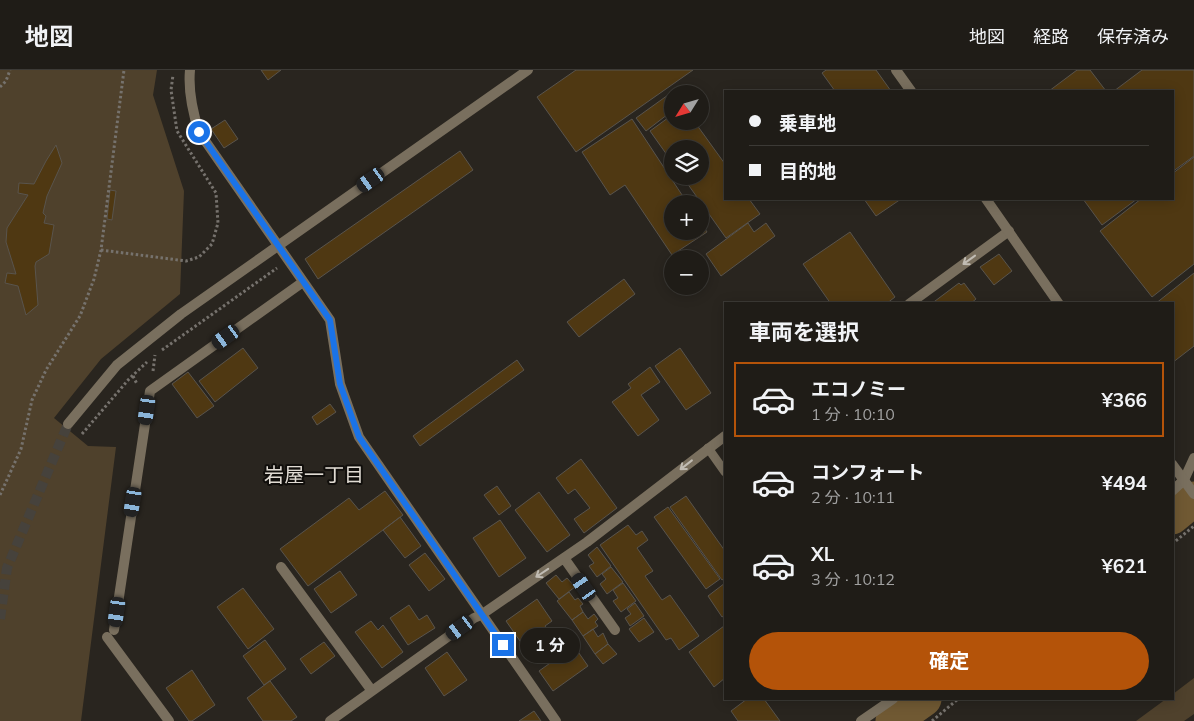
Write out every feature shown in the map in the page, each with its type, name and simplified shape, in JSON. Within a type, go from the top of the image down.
[{"type":"street","points":[[190,70],[191,98],[199,132],[330,320],[340,384],[359,437],[556,721]]},
{"type":"street","points":[[68,424],[117,365],[181,314],[528,70]]},
{"type":"street","points":[[896,70],[910,90]]},
{"type":"street","points":[[987,200],[1058,302]]},
{"type":"street","points":[[912,302],[1009,231]]},
{"type":"street","points":[[168,721],[111,634],[150,391],[303,282]]},
{"type":"street","points":[[330,721],[474,618],[482,615],[587,542],[724,437]]},
{"type":"street","points":[[1174,489],[1184,480],[1194,458]]},
{"type":"street","points":[[1174,467],[1192,491]]},
{"type":"street","points":[[564,558],[614,630]]},
{"type":"street","points":[[281,567],[372,691]]},
{"type":"street","points":[[862,721],[892,700]]},
{"type":"lane","points":[[708,448],[724,471]]},
{"type":"path","points":[[0,87],[6,81],[10,70]]},
{"type":"path","points":[[0,495],[21,449],[32,400],[46,370],[80,316],[94,278],[102,250],[124,70]]},
{"type":"path","points":[[102,250],[186,261],[200,257],[212,244],[218,223],[216,193],[178,131],[171,90],[174,70]]},
{"type":"path","points":[[82,434],[129,379],[151,358],[287,260]]},
{"type":"path","points":[[1174,542],[1194,526]]},
{"type":"path","points":[[932,721],[957,700]]},
{"type":"shaded area","points":[[0,70],[157,70],[153,95],[184,191],[180,294],[101,359],[54,418],[88,446],[116,447],[81,721],[0,721]]},
{"type":"shaded area","points":[[1194,678],[1194,714],[1184,721],[1136,721],[1165,700],[1174,700],[1174,693]]},
{"type":"building","points":[[261,70],[281,70],[268,80]]},
{"type":"building","points":[[576,70],[693,70],[672,85],[664,85],[664,90],[576,152],[537,97]]},
{"type":"building","points":[[826,70],[876,70],[890,90],[834,90],[822,73]]},
{"type":"building","points":[[1077,70],[1090,70],[1105,90],[1050,90]]},
{"type":"building","points":[[1142,70],[1194,70],[1194,156],[1174,171],[1174,90],[1115,90]]},
{"type":"building","points":[[664,98],[664,117],[646,131],[636,118]]},
{"type":"building","points":[[632,119],[664,168],[664,185],[675,185],[682,195],[664,195],[664,240],[695,240],[680,250],[669,250],[625,185],[610,195],[582,152]]},
{"type":"building","points":[[225,120],[238,139],[224,148],[211,129]]},
{"type":"building","points":[[664,121],[664,130],[700,130],[708,140],[664,140],[664,151],[650,131]]},
{"type":"building","points":[[709,142],[724,163],[724,200],[750,200],[760,214],[726,238],[709,214],[709,195],[695,195],[688,185],[709,185]]},
{"type":"building","points":[[56,145],[62,163],[47,196],[43,213],[46,216],[44,223],[54,225],[49,254],[36,262],[38,305],[26,315],[18,286],[5,283],[7,273],[16,274],[6,242],[7,228],[28,195],[18,193],[19,183],[34,184]]},
{"type":"building","points":[[460,151],[473,170],[318,279],[305,259]]},
{"type":"building","points":[[1194,157],[1194,264],[1152,297],[1100,231],[1140,200],[1174,200],[1174,172]]},
{"type":"building","points":[[110,190],[116,191],[112,220],[107,219]]},
{"type":"building","points":[[865,200],[900,200],[876,216]]},
{"type":"building","points":[[1084,200],[1136,200],[1102,225]]},
{"type":"building","points":[[748,223],[754,232],[766,223],[775,236],[721,276],[709,258],[709,252]]},
{"type":"building","points":[[850,232],[895,297],[889,302],[830,302],[803,264]]},
{"type":"building","points":[[999,254],[1012,271],[994,285],[980,267]]},
{"type":"building","points":[[1194,273],[1194,346],[1174,361],[1174,302],[1158,302]]},
{"type":"building","points":[[624,279],[635,294],[579,337],[567,322]]},
{"type":"building","points":[[959,283],[961,285],[964,283],[976,299],[972,302],[934,302]]},
{"type":"building","points":[[243,348],[258,368],[215,402],[199,381]]},
{"type":"building","points":[[680,348],[711,393],[686,410],[655,366]]},
{"type":"building","points":[[517,360],[524,370],[420,446],[413,436]]},
{"type":"building","points":[[650,367],[660,382],[641,395],[659,420],[638,436],[612,402],[631,388],[628,384]]},
{"type":"building","points":[[188,372],[214,406],[197,418],[172,384]]},
{"type":"building","points":[[330,404],[336,412],[317,425],[312,417]]},
{"type":"building","points":[[581,459],[617,508],[584,533],[574,519],[590,508],[575,489],[568,494],[556,478]]},
{"type":"building","points":[[497,486],[511,506],[499,515],[484,495]]},
{"type":"building","points":[[385,491],[403,515],[308,586],[280,549],[349,498],[359,510]]},
{"type":"building","points":[[539,492],[570,535],[547,552],[515,510]]},
{"type":"building","points":[[686,496],[724,550],[724,579],[722,580],[670,507]]},
{"type":"building","points":[[668,507],[720,579],[706,589],[654,517]]},
{"type":"building","points":[[400,517],[421,546],[405,558],[383,530]]},
{"type":"building","points":[[500,520],[526,558],[499,577],[473,538]]},
{"type":"building","points":[[628,525],[636,535],[642,531],[648,540],[637,548],[653,571],[645,576],[662,600],[670,595],[699,636],[679,650],[671,638],[666,640],[600,545]]},
{"type":"building","points":[[597,547],[611,566],[597,577],[589,566],[594,563],[588,555]]},
{"type":"building","points":[[425,553],[445,579],[429,591],[409,565]]},
{"type":"building","points":[[611,567],[623,582],[607,594],[600,584],[606,579],[602,574]]},
{"type":"building","points":[[340,571],[357,595],[331,613],[314,589]]},
{"type":"building","points":[[556,575],[562,582],[567,578],[575,587],[559,599],[546,583]]},
{"type":"building","points":[[623,583],[636,601],[621,612],[613,601],[618,598],[613,590]]},
{"type":"building","points":[[724,584],[724,616],[722,617],[708,596]]},
{"type":"building","points":[[243,588],[274,629],[248,649],[217,607]]},
{"type":"building","points":[[569,592],[575,600],[578,598],[583,604],[580,606],[583,612],[572,620],[557,601]]},
{"type":"building","points":[[537,599],[552,621],[545,626],[558,644],[534,661],[506,621]]},
{"type":"building","points":[[635,603],[644,616],[630,626],[625,618],[631,614],[627,609]]},
{"type":"building","points":[[409,605],[419,620],[427,615],[435,628],[408,645],[390,618]]},
{"type":"building","points":[[583,612],[588,619],[594,614],[598,619],[595,622],[598,626],[583,636],[572,620]]},
{"type":"building","points":[[644,618],[654,632],[639,642],[629,629]]},
{"type":"building","points":[[371,621],[378,630],[383,625],[403,652],[382,668],[355,632]]},
{"type":"building","points":[[724,626],[724,679],[714,687],[689,652]]},
{"type":"building","points":[[593,629],[598,637],[603,633],[608,644],[595,654],[583,636]]},
{"type":"building","points":[[265,640],[286,669],[264,685],[243,656]]},
{"type":"building","points":[[324,642],[335,656],[311,674],[300,659]]},
{"type":"building","points":[[608,644],[617,654],[603,664],[595,654]]},
{"type":"building","points":[[574,646],[588,666],[553,691],[539,671]]},
{"type":"building","points":[[447,652],[467,680],[444,696],[425,668]]},
{"type":"building","points":[[192,670],[215,705],[192,721],[189,721],[166,688]]},
{"type":"building","points":[[270,681],[297,717],[291,721],[263,721],[247,698]]},
{"type":"building","points":[[746,700],[765,700],[780,721],[738,721],[731,711]]},
{"type":"building","points":[[534,711],[541,721],[519,721]]},
{"type":"waterway","points":[[1174,515],[1194,499]]},
{"type":"waterway","points":[[893,721],[923,700]]},
{"type":"tunnel","points":[[0,619],[7,568],[68,424]]},
{"type":"district","name":"岩屋一丁目","points":[[314,474]]},
{"type":"route","points":[[199,132],[330,320],[340,384],[359,437],[503,645]]}]
